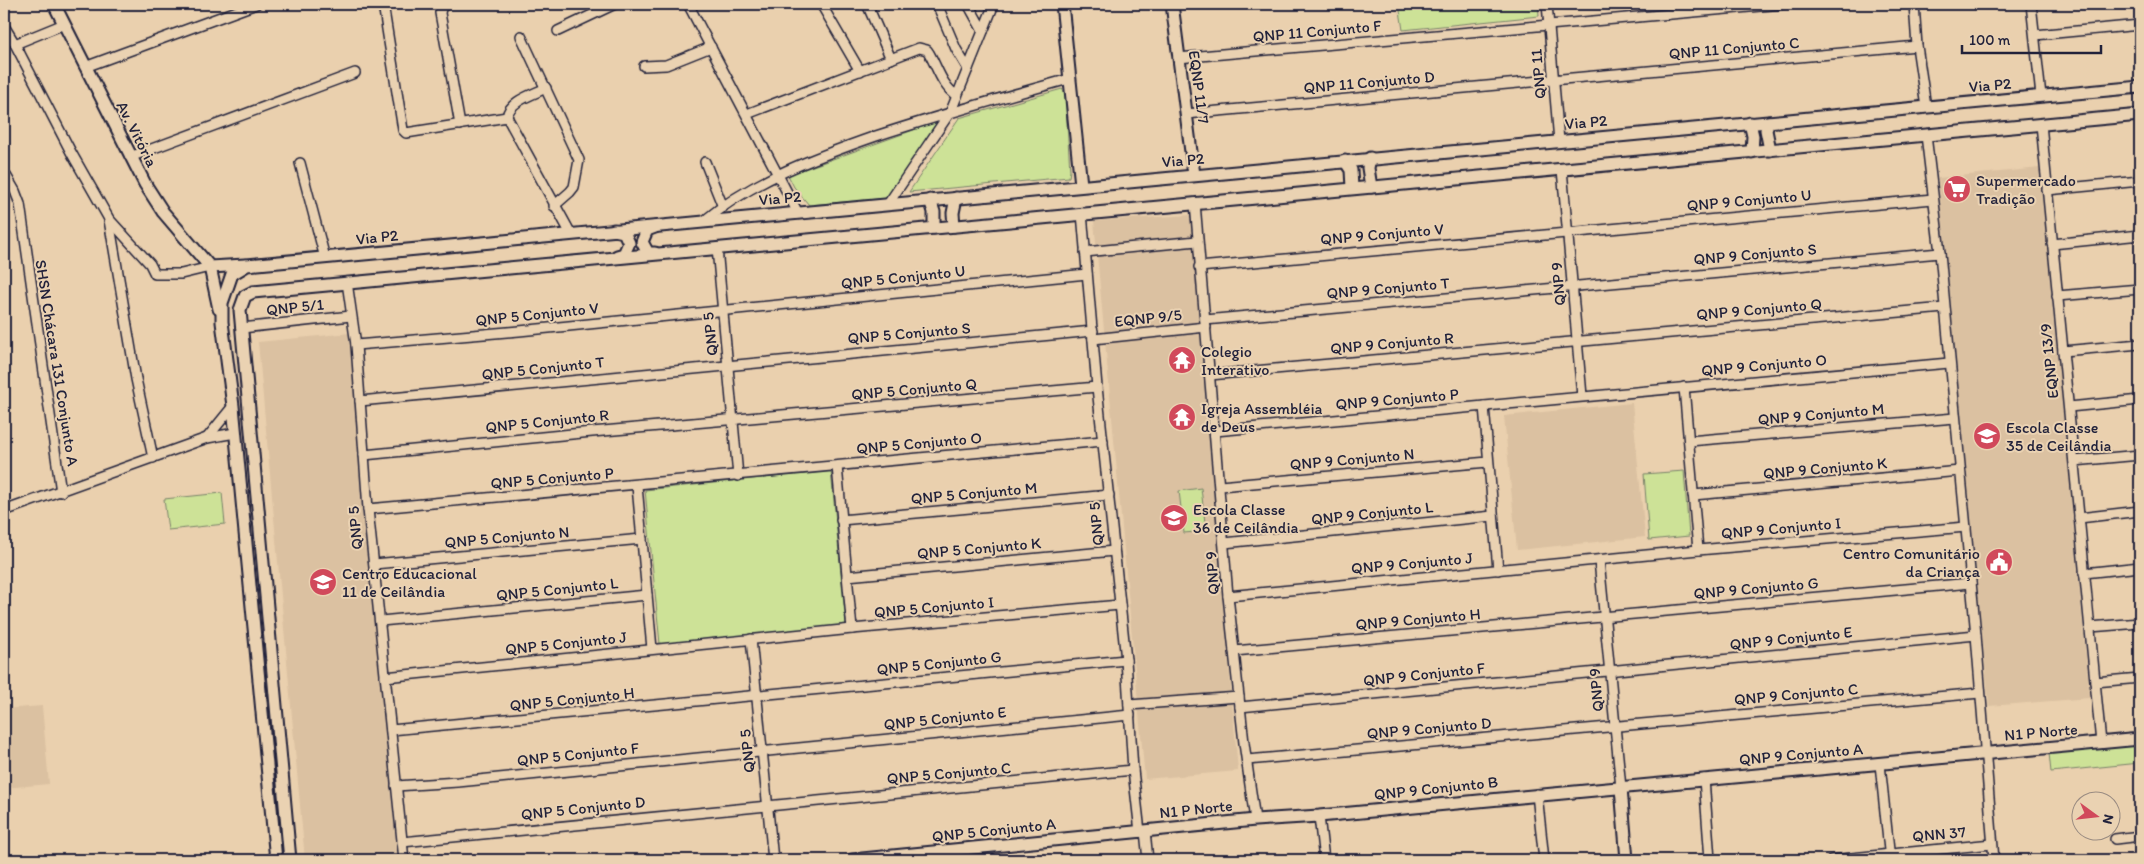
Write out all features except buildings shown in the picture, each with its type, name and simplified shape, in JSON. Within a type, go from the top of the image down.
[{"type":"main road","name":"Av. Vitória","points":[[54,4],[130,157],[163,212],[210,267]]},
{"type":"main road","points":[[1062,4],[1081,186]]},
{"type":"main road","name":"EQNP 11/7","points":[[1172,4],[1194,175]]},
{"type":"main road","name":"Via P2","points":[[222,322],[222,303],[232,274],[247,265],[2140,87]]},
{"type":"main road","points":[[290,860],[240,310],[246,296],[254,292],[2140,114]]},
{"type":"main road","points":[[1770,122],[1766,130],[1770,150]]},
{"type":"main road","points":[[1750,123],[1753,136],[1752,152]]},
{"type":"main road","points":[[1370,158],[1368,168],[1371,187]]},
{"type":"main road","points":[[1345,161],[1351,170],[1352,188]]},
{"type":"main road","points":[[954,226],[953,213],[956,198]]},
{"type":"main road","points":[[930,200],[934,212],[934,228]]},
{"type":"main road","points":[[659,226],[647,230],[642,242],[648,253],[661,254]]},
{"type":"main road","points":[[612,230],[624,232],[629,243],[624,254],[613,257]]},
{"type":"main road","points":[[247,265],[210,267],[222,322],[233,406],[276,860]]},
{"type":"main road","name":"N1 P Norte","points":[[1985,754],[2140,739]]},
{"type":"main road","name":"QNP 9 Conjunto A","points":[[1621,788],[1985,754]]},
{"type":"main road","points":[[1621,788],[1627,860]]},
{"type":"main road","name":"QNP 9 Conjunto B","points":[[1255,820],[1319,816],[1537,794],[1621,788]]},
{"type":"main road","name":"N1 P Norte","points":[[1142,831],[1255,820]]},
{"type":"main road","name":"QNP 5 Conjunto A","points":[[852,860],[1142,831]]},
{"type":"street","points":[[85,66],[256,4]]},
{"type":"street","points":[[383,4],[403,130],[406,132],[419,131],[507,117]]},
{"type":"street","points":[[446,4],[441,8],[440,13],[460,125]]},
{"type":"street","points":[[558,31],[616,4]]},
{"type":"street","points":[[688,4],[798,213]]},
{"type":"street","points":[[821,4],[860,71]]},
{"type":"street","points":[[867,4],[891,59]]},
{"type":"street","points":[[937,4],[956,49],[968,69]]},
{"type":"street","points":[[968,4],[982,31]]},
{"type":"street","points":[[888,204],[951,111],[994,4]]},
{"type":"street","name":"QNP 11","points":[[1547,4],[1559,141]]},
{"type":"street","name":"QNP 11 Conjunto F","points":[[1178,58],[1783,4]]},
{"type":"street","points":[[1914,4],[1917,46],[1926,107]]},
{"type":"street","points":[[2031,4],[2041,96]]},
{"type":"street","points":[[15,44],[64,24]]},
{"type":"street","points":[[2035,35],[2140,25]]},
{"type":"street","points":[[4,27],[109,219],[150,264],[155,274],[181,274],[210,267]]},
{"type":"street","points":[[521,36],[577,154],[579,164],[574,187],[554,206]]},
{"type":"street","name":"QNP 11 Conjunto C","points":[[1554,80],[1917,46]]},
{"type":"street","points":[[644,66],[666,65],[711,47]]},
{"type":"street","points":[[747,114],[919,48],[927,50],[948,90],[958,96]]},
{"type":"street","points":[[130,157],[355,73]]},
{"type":"street","points":[[704,221],[723,207],[778,175],[825,154],[951,111],[1069,79]]},
{"type":"street","name":"QNP 11 Conjunto D","points":[[1186,114],[1554,80]]},
{"type":"street","points":[[546,88],[512,105],[507,111],[507,117],[571,234]]},
{"type":"street","name":"EQNP 13/9","points":[[2041,124],[2056,296],[2069,407],[2101,743]]},
{"type":"street","points":[[1926,135],[1940,253],[1966,527],[1994,860]]},
{"type":"street","points":[[705,162],[723,207]]},
{"type":"street","points":[[300,163],[324,258]]},
{"type":"street","name":"QNP 9","points":[[1562,169],[1582,396]]},
{"type":"street","name":"SHSN Chácara 131 Conjunto A","points":[[4,172],[20,204],[23,239],[61,492]]},
{"type":"street","points":[[2048,190],[2140,181]]},
{"type":"street","name":"QNP 9 Conjunto U","points":[[1568,232],[1933,198]]},
{"type":"street","name":"QNP 9","points":[[1195,204],[1228,596],[1255,820]]},
{"type":"street","name":"QNP 5","points":[[1082,213],[1097,387],[1126,660],[1133,770],[1148,860]]},
{"type":"street","points":[[109,219],[134,370],[153,458]]},
{"type":"street","name":"QNP 9 Conjunto V","points":[[1199,267],[1568,232]]},
{"type":"street","points":[[2052,244],[2140,235]]},
{"type":"street","points":[[1086,252],[1197,240]]},
{"type":"street","name":"QNP 5","points":[[718,248],[738,476]]},
{"type":"street","name":"QNP 9 Conjunto S","points":[[1573,286],[1940,253]]},
{"type":"street","name":"QNP 5 Conjunto U","points":[[722,310],[1087,274]]},
{"type":"street","name":"QNP 5","points":[[348,282],[356,345],[368,509],[404,860]]},
{"type":"street","name":"QNP 9 Conjunto T","points":[[1206,323],[1573,286]]},
{"type":"street","points":[[2056,296],[2140,289]]},
{"type":"street","name":"QNP 9 Conjunto Q","points":[[1578,340],[1944,308]]},
{"type":"street","name":"QNP 5 Conjunto V","points":[[356,345],[519,331],[722,310]]},
{"type":"street","name":"QNP 5/1","points":[[242,328],[351,316]]},
{"type":"street","name":"EQNP 9/5","points":[[1093,335],[1206,323]]},
{"type":"street","name":"QNP 5 Conjunto S","points":[[728,365],[1093,335]]},
{"type":"street","name":"QNP 9 Conjunto R","points":[[1210,375],[1578,340]]},
{"type":"street","points":[[2063,351],[2140,344]]},
{"type":"street","name":"QNP 9 Conjunto O","points":[[1582,396],[1949,363]]},
{"type":"street","name":"QNP 5 Conjunto T","points":[[360,401],[728,365]]},
{"type":"street","name":"QNP 5 Conjunto Q","points":[[733,420],[1097,387]]},
{"type":"street","points":[[1684,387],[1698,550]]},
{"type":"street","name":"QNP 9 Conjunto P","points":[[1214,431],[1582,396]]},
{"type":"street","points":[[2069,407],[2140,400]]},
{"type":"street","points":[[208,438],[233,406]]},
{"type":"street","points":[[1484,406],[1498,570]]},
{"type":"street","name":"QNP 9 Conjunto M","points":[[1689,441],[1955,418]]},
{"type":"street","name":"QNP 5 Conjunto R","points":[[364,455],[733,420]]},
{"type":"street","points":[[4,511],[208,438],[235,433]]},
{"type":"street","name":"QNP 5 Conjunto O","points":[[738,476],[1103,441]]},
{"type":"street","points":[[2074,461],[2140,455]]},
{"type":"street","name":"QNP 9 Conjunto N","points":[[1220,486],[1488,462]]},
{"type":"street","points":[[837,466],[852,629]]},
{"type":"street","name":"QNP 9 Conjunto K","points":[[1693,495],[1960,471]]},
{"type":"street","name":"QNP 5 Conjunto P","points":[[368,509],[738,476]]},
{"type":"street","points":[[637,486],[652,649]]},
{"type":"street","name":"QNP 5 Conjunto M","points":[[842,520],[1109,495]]},
{"type":"street","points":[[2079,518],[2140,512]]},
{"type":"street","name":"QNP 9 Conjunto L","points":[[1224,542],[1493,516]]},
{"type":"street","name":"QNP 9 Conjunto I","points":[[1599,560],[1966,527]]},
{"type":"street","name":"QNP 5 Conjunto N","points":[[374,564],[642,540]]},
{"type":"street","name":"QNP 5 Conjunto K","points":[[847,576],[1114,551]]},
{"type":"street","name":"QNP 9","points":[[1599,560],[1621,788]]},
{"type":"street","name":"QNP 9 Conjunto J","points":[[1228,596],[1599,560]]},
{"type":"street","points":[[2084,573],[2140,568]]},
{"type":"street","name":"QNP 9 Conjunto G","points":[[1604,617],[1970,583]]},
{"type":"street","name":"QNP 5 Conjunto L","points":[[381,622],[648,595]]},
{"type":"street","name":"QNP 5 Conjunto I","points":[[751,639],[1120,605]]},
{"type":"street","name":"QNP 9 Conjunto H","points":[[1234,651],[1604,617]]},
{"type":"street","points":[[2090,627],[2140,622]]},
{"type":"street","name":"QNP 9 Conjunto E","points":[[1610,671],[1976,635]]},
{"type":"street","name":"QNP 5","points":[[751,639],[773,860]]},
{"type":"street","name":"QNP 5 Conjunto J","points":[[385,677],[751,639]]},
{"type":"street","name":"QNP 5 Conjunto G","points":[[756,696],[1126,660]]},
{"type":"street","name":"QNP 9 Conjunto F","points":[[1240,707],[1610,671]]},
{"type":"street","points":[[2095,682],[2140,678]]},
{"type":"street","name":"QNP 9 Conjunto C","points":[[1614,726],[1980,693]]},
{"type":"street","name":"QNP 5 Conjunto H","points":[[391,730],[756,696]]},
{"type":"street","points":[[1129,705],[1239,697]]},
{"type":"street","name":"QNP 5 Conjunto E","points":[[762,751],[1130,715]]},
{"type":"street","name":"QNP 9 Conjunto D","points":[[1247,760],[1614,726]]},
{"type":"street","name":"QNP 5 Conjunto F","points":[[396,786],[458,782],[762,751]]},
{"type":"street","points":[[1880,764],[1889,857]]},
{"type":"street","name":"QNP 5 Conjunto C","points":[[767,805],[1133,770]]},
{"type":"street","points":[[1704,780],[1710,860]]},
{"type":"street","points":[[1537,794],[1544,860]]},
{"type":"street","name":"QNP 5 Conjunto D","points":[[402,842],[767,805]]},
{"type":"street","points":[[1319,816],[1324,860]]},
{"type":"street","points":[[2122,838],[2140,836]]},
{"type":"street","name":"QNN 37","points":[[1831,860],[1889,857],[1992,844]]},
{"type":"shaded area","points":[[2040,168],[2090,698],[1989,706],[1938,178]]},
{"type":"shaded area","points":[[1191,215],[1238,771],[1145,779],[1094,221]]},
{"type":"shaded area","points":[[350,333],[398,854],[305,860],[258,342]]},
{"type":"shaded area","points":[[1632,403],[1645,537],[1517,550],[1504,416]]},
{"type":"shaded area","points":[[42,706],[49,784],[4,788],[4,709]]},
{"type":"green space","points":[[1399,4],[1538,4],[1539,16],[1403,30]]},
{"type":"green space","points":[[1062,89],[1065,93],[1069,177],[909,192],[959,118]]},
{"type":"green space","points":[[936,122],[938,124],[889,198],[809,205],[794,187],[788,175]]},
{"type":"green space","points":[[831,471],[846,625],[660,644],[645,490]]},
{"type":"green space","points":[[1684,471],[1689,536],[1649,540],[1644,474]]},
{"type":"green space","points":[[1201,488],[1206,531],[1184,533],[1179,491]]},
{"type":"green space","points":[[222,493],[225,524],[168,530],[164,499]]},
{"type":"green space","points":[[2140,744],[2140,763],[2051,772],[2049,753]]},
{"type":"place","name":"Supermercado Tradição","points":[[1957,189]]},
{"type":"place","name":"Colegio Interativo","points":[[1182,360]]},
{"type":"place","name":"Igreja Assembléia de Deus","points":[[1182,417]]},
{"type":"place","name":"Escola Classe 35 de Ceilândia","points":[[1987,436]]},
{"type":"place","name":"Escola Classe 36 de Ceilândia","points":[[1174,518]]},
{"type":"place","name":"Centro Comunitário da Criança","points":[[1999,562]]},
{"type":"place","name":"Centro Educacional 11 de Ceilândia","points":[[323,582]]}]
